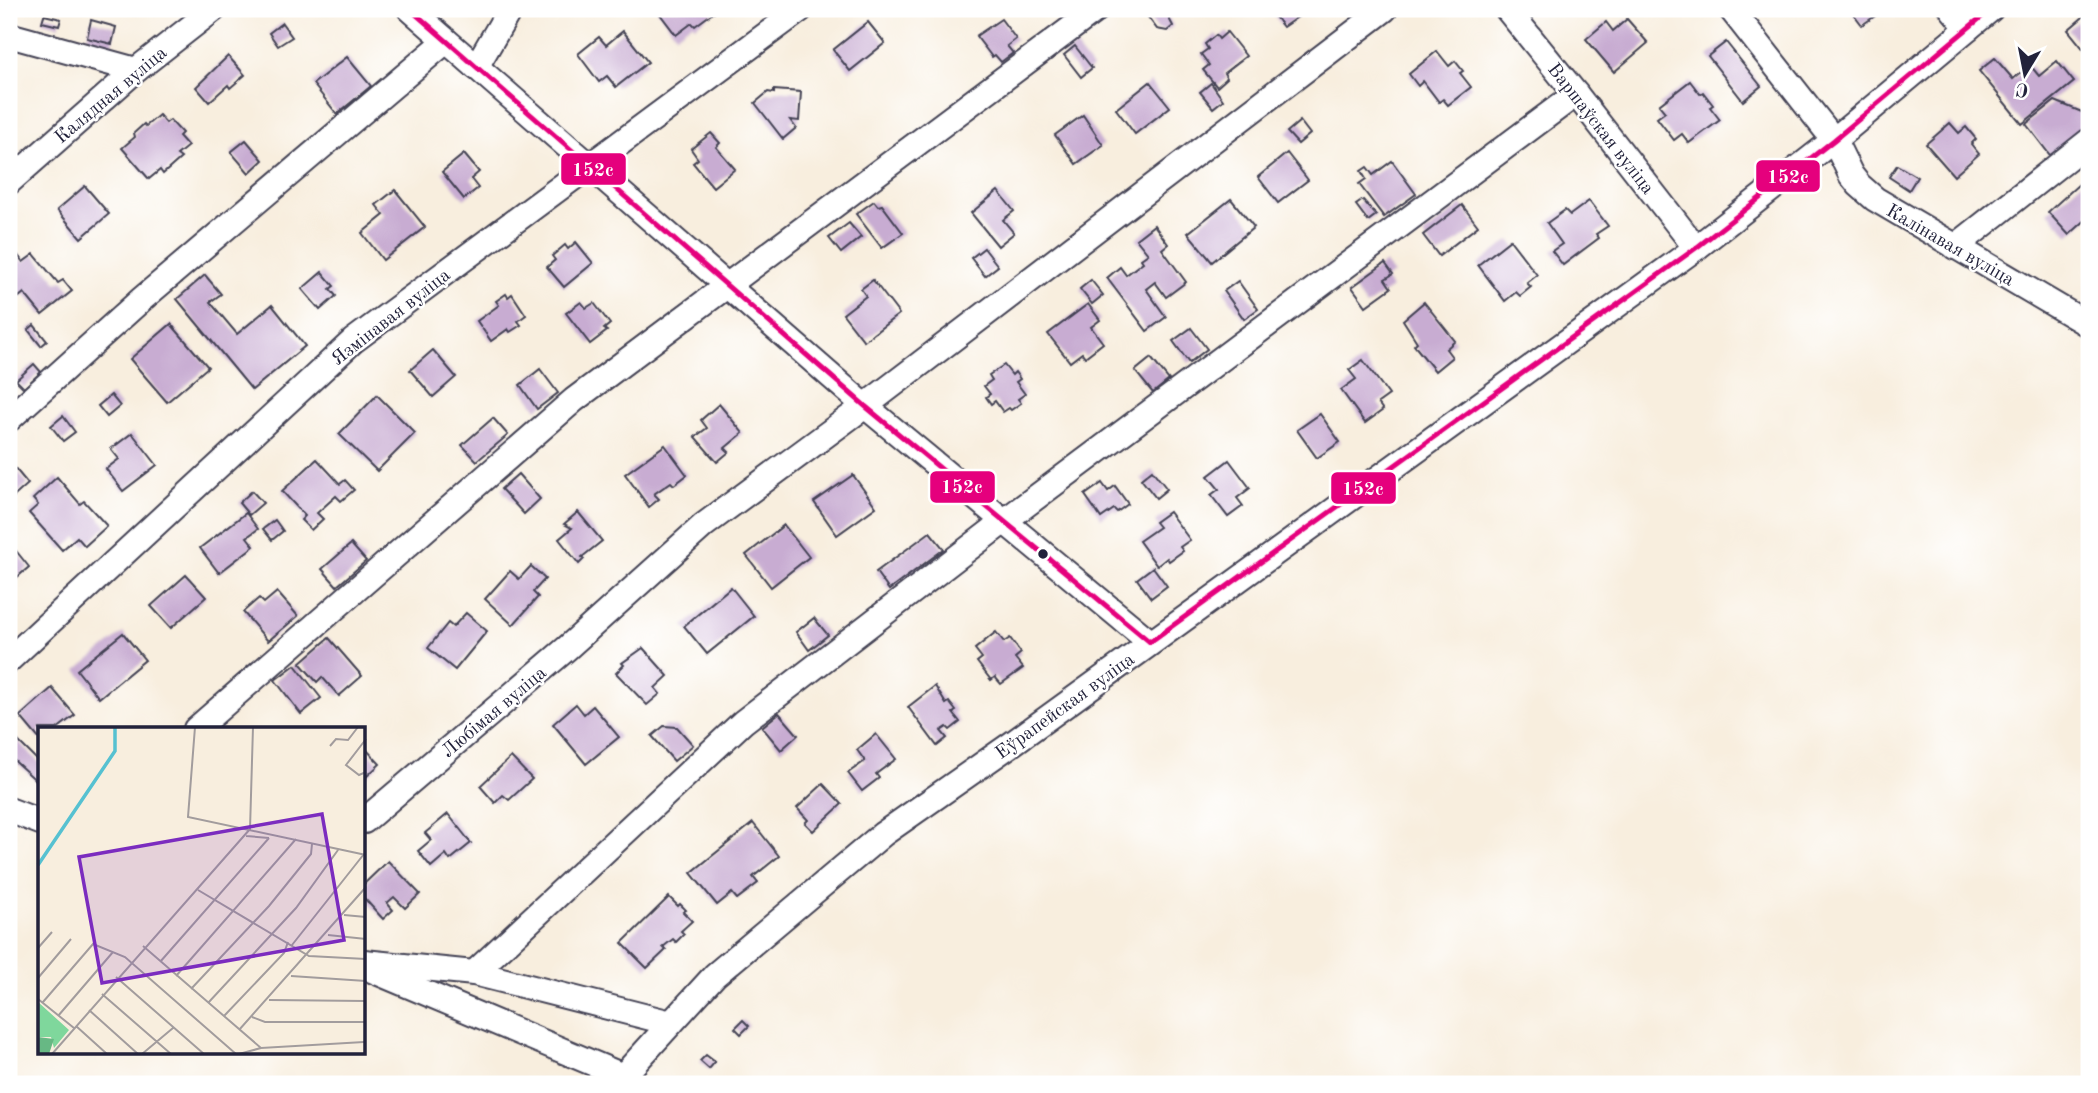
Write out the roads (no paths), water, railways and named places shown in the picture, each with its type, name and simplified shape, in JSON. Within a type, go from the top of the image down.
[{"type":"street","name":"Калядная вуліца","points":[[9,182],[136,71],[214,9]]},
{"type":"street","points":[[410,9],[865,406],[1150,642]]},
{"type":"street","points":[[476,67],[510,9]]},
{"type":"street","name":"Язмінавая вуліца","points":[[9,660],[353,341],[801,9]]},
{"type":"street","points":[[199,727],[574,400],[1097,9]]},
{"type":"street","name":"Любімая вуліца","points":[[366,819],[566,649],[704,525],[865,406],[1385,9]]},
{"type":"street","name":"Варшаўская вуліца","points":[[1507,9],[1696,248]]},
{"type":"street","name":"Калінавая вуліца","points":[[1731,9],[1834,140],[1859,186],[1875,199],[2089,325]]},
{"type":"street","points":[[1952,9],[1968,28]]},
{"type":"street","name":"Еўрапейская вуліца","points":[[627,1081],[671,1023],[715,975],[883,834],[1013,743],[1696,248],[1834,140],[1991,9]]},
{"type":"street","points":[[9,35],[136,71]]},
{"type":"street","points":[[9,419],[142,299],[446,41]]},
{"type":"street","points":[[474,973],[743,722],[1003,522],[1576,94]]},
{"type":"street","points":[[1955,247],[2089,141]]},
{"type":"street","points":[[9,810],[38,821]]},
{"type":"street","points":[[366,964],[474,973],[671,1023]]},
{"type":"street","points":[[366,965],[627,1081]]}]
